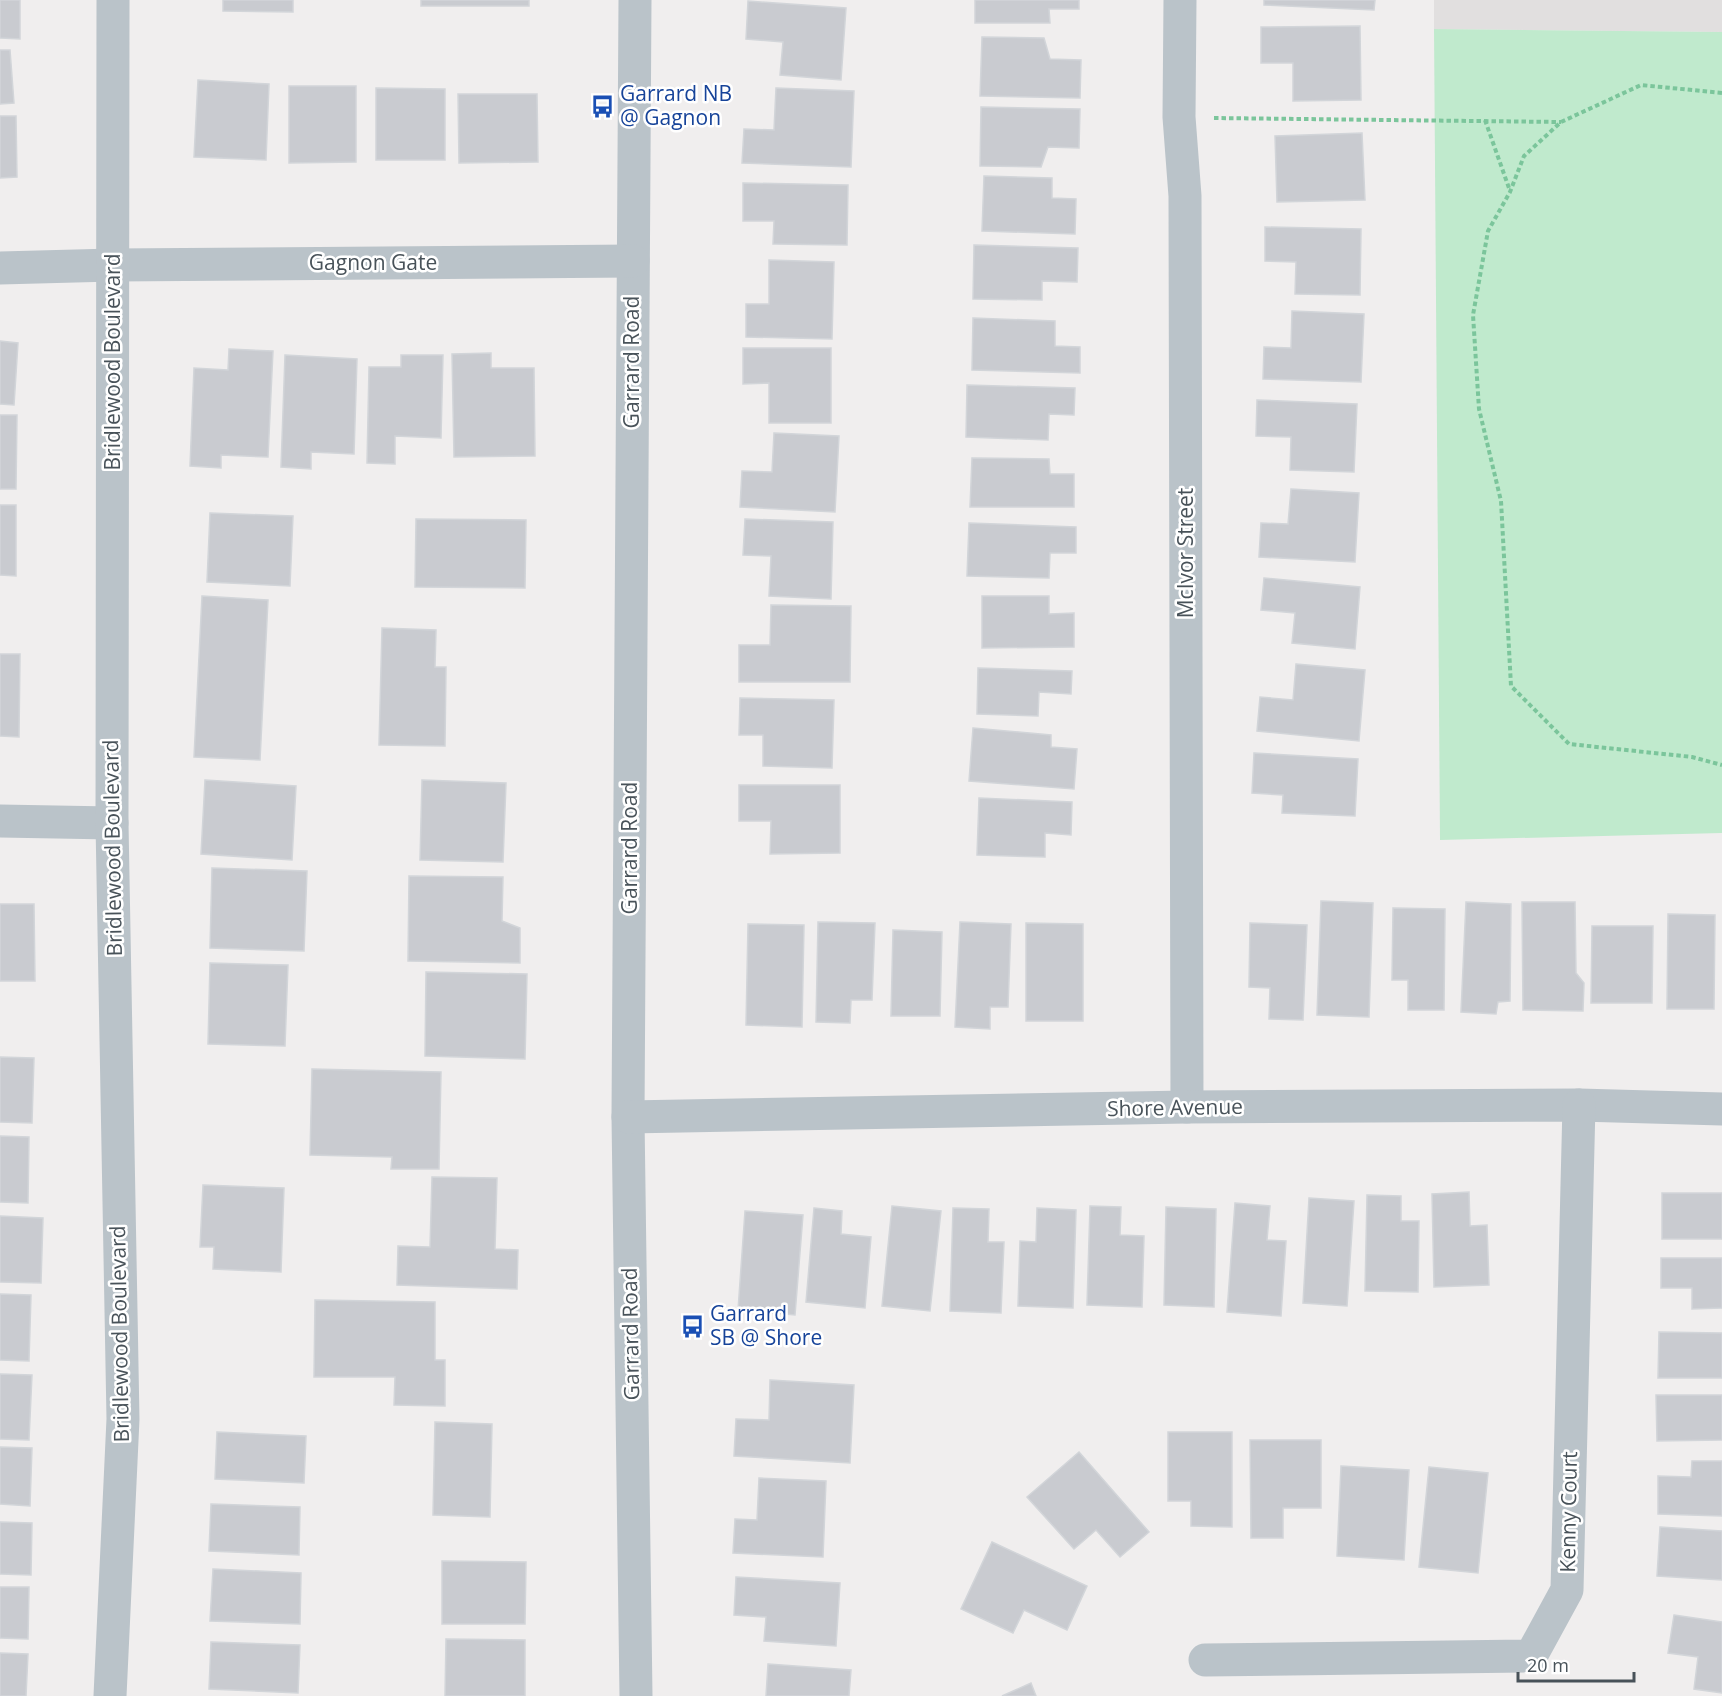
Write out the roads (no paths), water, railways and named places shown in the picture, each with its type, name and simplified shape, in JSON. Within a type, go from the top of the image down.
[{"type":"street","name":"Bridlewood Boulevard","points":[[110,1696],[123,1419],[112,823],[113,0]]},
{"type":"street","name":"Garrard Road","points":[[635,0],[628,1118],[636,1696]]},
{"type":"street","name":"McIvor Street","points":[[1180,0],[1179,117],[1185,208],[1187,1107]]},
{"type":"street","name":"Gagnon Gate","points":[[0,268],[633,261]]},
{"type":"street","points":[[0,821],[112,823]]},
{"type":"street","name":"Shore Avenue","points":[[628,1118],[1187,1107],[1579,1105],[1722,1109]]},
{"type":"street","name":"Kenny Court","points":[[1205,1660],[1531,1656],[1567,1590],[1579,1105]]},
{"type":"place","name":"Garrard NB @ Gagnon","points":[[602,106]]},
{"type":"place","name":"Garrard SB @ Shore","points":[[692,1326]]}]
